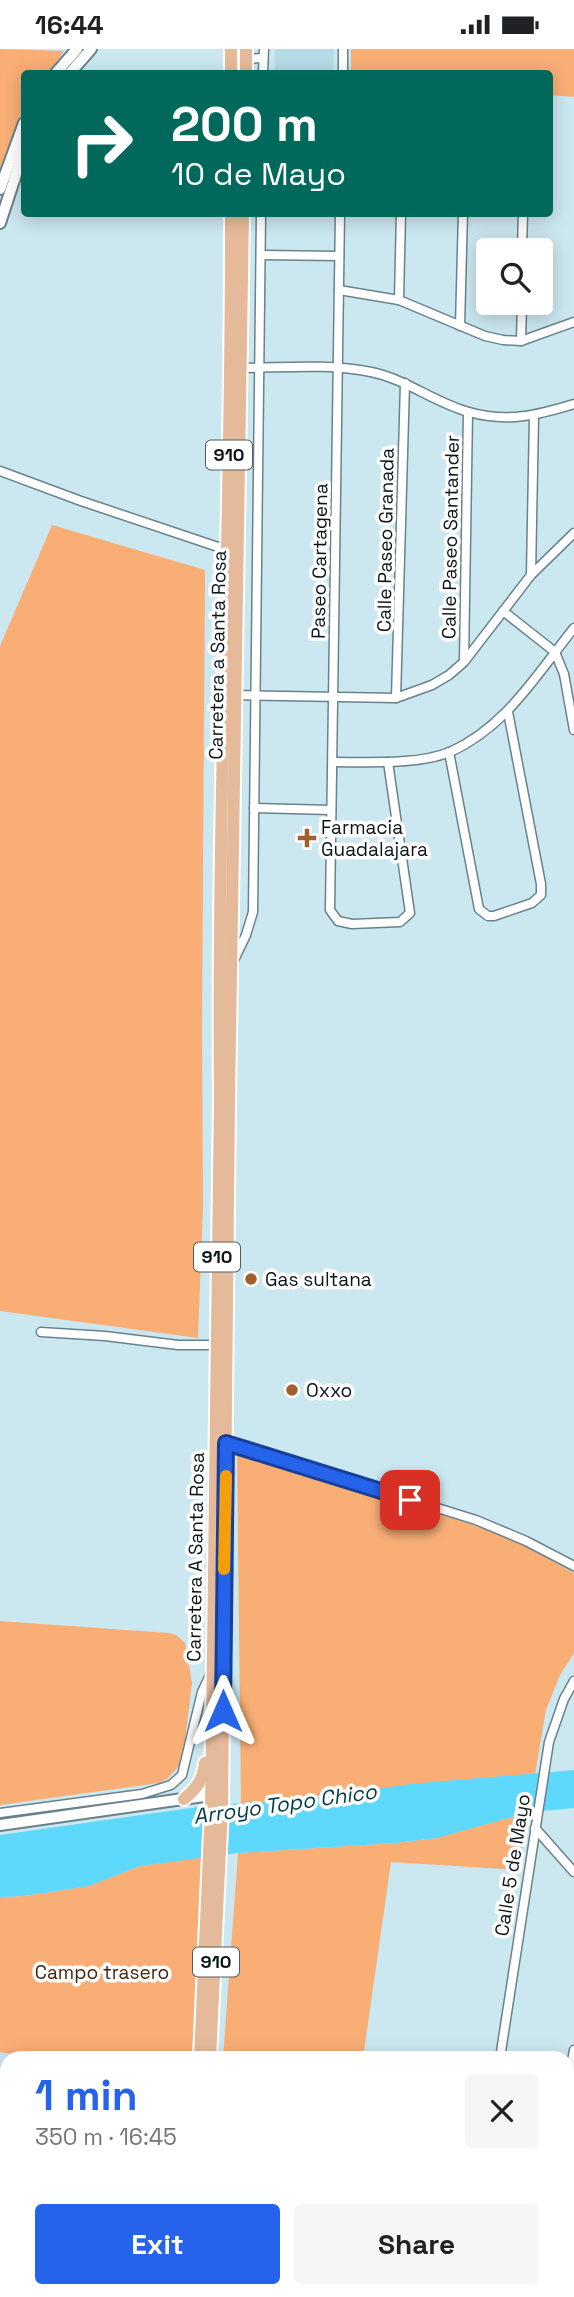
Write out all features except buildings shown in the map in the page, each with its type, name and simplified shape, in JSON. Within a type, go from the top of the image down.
[{"type":"main road","name":"Carretera a Santa Rosa","points":[[231,217],[236,300]]},
{"type":"main road","name":"Carretera a Santa Rosa","points":[[224,1098],[231,965],[228,550],[236,300],[243,217]]},
{"type":"main road","name":"Carretera a Santa Rosa","points":[[224,1098],[219,986],[229,695],[237,589],[235,368]]},
{"type":"main road","name":"Carretera A Santa Rosa","points":[[217,1808],[211,1795],[212,1670],[221,1441],[216,1345],[224,1098]]},
{"type":"main road","name":"Carretera A Santa Rosa","points":[[211,2051],[217,1808],[224,1098]]},
{"type":"main road","points":[[184,1799],[203,1778],[206,1738],[212,1725]]},
{"type":"main road","name":"Carretera A Santa Rosa","points":[[201,2051],[215,1867]]},
{"type":"street","points":[[59,70],[77,49]]},
{"type":"street","points":[[73,70],[91,49]]},
{"type":"street","points":[[343,49],[343,70]]},
{"type":"street","points":[[231,61],[246,54],[263,54]]},
{"type":"street","points":[[0,189],[21,131]]},
{"type":"street","points":[[0,223],[21,159]]},
{"type":"street","points":[[231,965],[246,935],[253,912],[261,217]]},
{"type":"street","name":"Paseo Cartagena","points":[[340,217],[330,910],[334,918],[343,923],[400,922],[410,913],[388,762]]},
{"type":"street","points":[[399,300],[401,217]]},
{"type":"street","points":[[460,326],[463,217]]},
{"type":"street","points":[[522,238],[523,217]]},
{"type":"street","points":[[261,255],[339,256]]},
{"type":"street","points":[[339,290],[399,300],[495,338],[521,341],[574,321]]},
{"type":"street","points":[[236,300],[260,299]]},
{"type":"street","points":[[521,341],[522,315]]},
{"type":"street","points":[[235,368],[338,367],[373,372],[468,412],[506,417],[534,416],[574,404]]},
{"type":"street","name":"Calle Paseo Granada","points":[[396,698],[404,383]]},
{"type":"street","name":"Calle Paseo Santander","points":[[464,662],[468,412]]},
{"type":"street","points":[[531,576],[534,416]]},
{"type":"street","points":[[0,471],[228,550]]},
{"type":"street","points":[[238,481],[257,482]]},
{"type":"street","points":[[229,695],[396,698],[432,685],[464,662],[531,576],[574,533]]},
{"type":"street","points":[[237,589],[256,588]]},
{"type":"street","points":[[503,611],[555,652],[564,674],[574,730]]},
{"type":"street","points":[[333,762],[388,762],[449,752],[508,712],[574,628]]},
{"type":"street","points":[[449,752],[476,902],[482,913],[494,916],[532,904],[541,895],[541,884],[508,712]]},
{"type":"street","points":[[254,808],[331,810]]},
{"type":"street","points":[[41,1332],[178,1345],[216,1345]]},
{"type":"street","points":[[221,1441],[475,1520],[526,1541],[574,1566]]},
{"type":"street","points":[[0,1813],[142,1794],[163,1788],[177,1780],[182,1775],[202,1692],[212,1670]]},
{"type":"street","name":"Calle 5 de Mayo","points":[[501,2051],[546,1766],[555,1722],[574,1681]]},
{"type":"street","points":[[0,1825],[211,1795]]},
{"type":"street","points":[[536,1828],[574,1872]]},
{"type":"street","points":[[556,1851],[574,1863]]},
{"type":"shaded area","points":[[275,49],[334,49],[333,70],[275,70]]},
{"type":"green space","points":[[0,49],[64,51],[51,70],[21,70],[21,116],[0,173]]},
{"type":"green space","points":[[351,49],[574,49],[574,97],[553,95],[553,70],[351,70]]},
{"type":"green space","points":[[52,525],[205,570],[203,1208],[198,1338],[0,1311],[0,646]]},
{"type":"green space","points":[[237,1452],[506,1535],[574,1573],[574,1653],[560,1675],[546,1710],[535,1774],[241,1804]]},
{"type":"green space","points":[[0,1621],[176,1635],[185,1643],[192,1683],[179,1766],[167,1779],[159,1783],[0,1805]]},
{"type":"green space","points":[[530,1812],[518,1870],[391,1862],[364,2051],[224,2051],[238,1853],[436,1838]]},
{"type":"green space","name":"Campo trasero","points":[[201,1857],[192,2051],[0,2051],[0,1897],[88,1886],[140,1866]]},
{"type":"water","name":"Arroyo Topo Chico","points":[[574,1770],[574,1808],[530,1812],[437,1838],[238,1853],[140,1866],[89,1886],[0,1897],[0,1835],[205,1806],[332,1796],[410,1784]]},
{"type":"slow traffic","points":[[224,1569],[226,1476]]},
{"type":"place","name":"Farmacia Guadalajara","points":[[307,838]]},
{"type":"place","name":"Gas sultana","points":[[251,1279]]},
{"type":"place","name":"Oxxo","points":[[292,1390]]},
{"type":"route","points":[[223,1711],[226,1443],[410,1500]]}]
